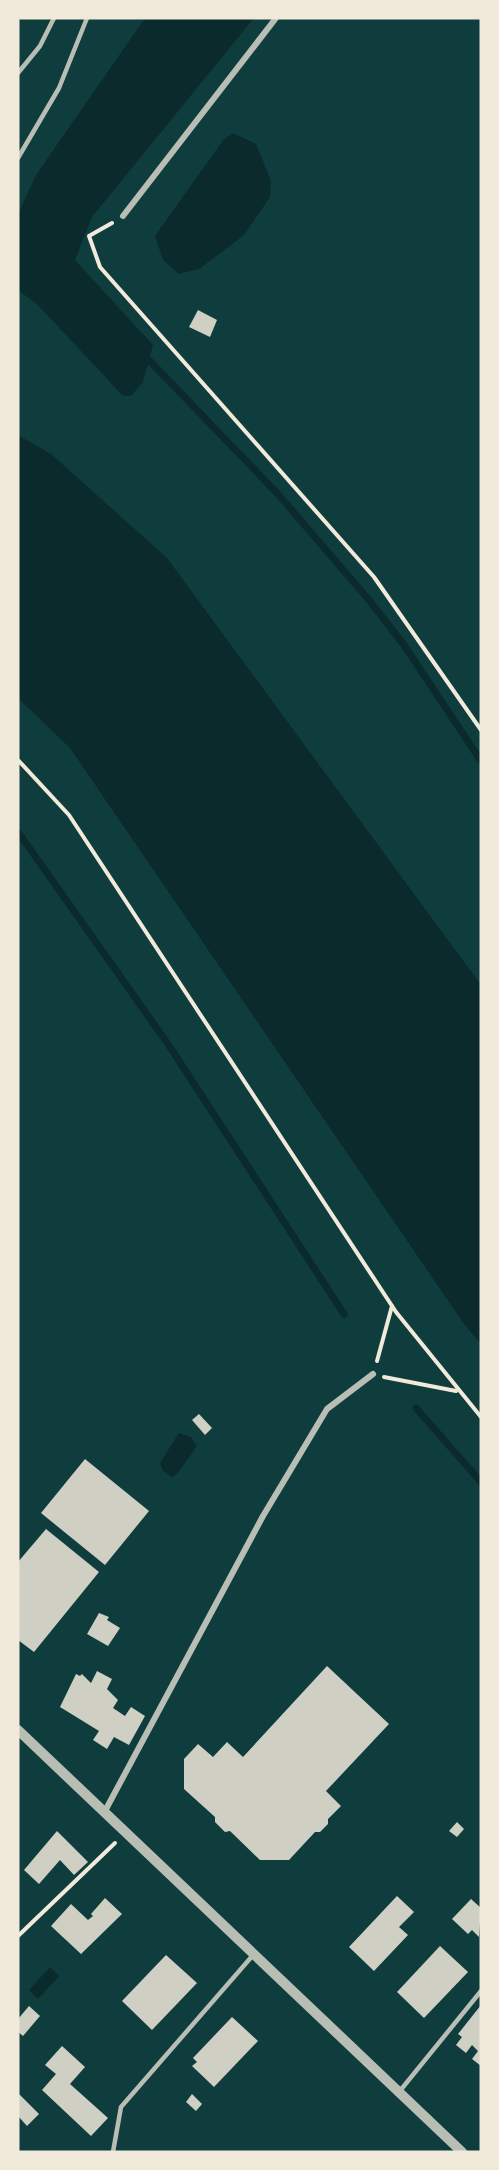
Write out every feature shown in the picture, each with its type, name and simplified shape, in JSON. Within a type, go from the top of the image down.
[{"type":"street","points":[[123,216],[276,18]]},
{"type":"street","points":[[105,1811],[262,1516],[327,1409],[373,1374]]},
{"type":"street","points":[[20,1733],[105,1811],[462,2152]]},
{"type":"lane","points":[[18,73],[40,46],[54,18]]},
{"type":"lane","points":[[18,158],[59,88],[87,18]]},
{"type":"lane","points":[[113,2152],[121,2107],[254,1954]]},
{"type":"lane","points":[[399,2092],[481,1991]]},
{"type":"path","points":[[123,216],[89,236],[100,267],[374,577],[481,730]]},
{"type":"path","points":[[18,760],[69,815],[392,1306],[457,1391],[481,1417]]},
{"type":"path","points":[[392,1306],[373,1374],[457,1391]]},
{"type":"path","points":[[18,1936],[127,1832]]},
{"type":"water","points":[[145,18],[254,18],[92,217],[75,260],[153,345],[143,382],[131,396],[123,396],[37,304],[18,290],[18,210],[36,175]]},
{"type":"water","points":[[233,133],[256,144],[271,181],[270,197],[244,235],[199,269],[179,274],[163,260],[155,236],[224,139]]},
{"type":"water","points":[[18,435],[51,454],[167,558],[481,985],[481,1344],[464,1324],[70,748],[18,698]]},
{"type":"water","points":[[179,1433],[191,1437],[197,1446],[178,1473],[172,1477],[163,1471],[160,1463]]},
{"type":"water","points":[[50,1967],[59,1976],[38,1999],[29,1990]]},
{"type":"building","points":[[198,310],[217,320],[210,337],[189,327]]},
{"type":"building","points":[[199,1414],[212,1428],[205,1435],[192,1420]]},
{"type":"building","points":[[85,1459],[149,1511],[105,1565],[41,1513]]},
{"type":"building","points":[[46,1529],[99,1572],[34,1652],[18,1640],[18,1562]]},
{"type":"building","points":[[99,1613],[109,1617],[107,1620],[120,1628],[108,1646],[87,1634]]},
{"type":"building","points":[[327,1666],[389,1724],[326,1791],[341,1806],[328,1819],[328,1824],[320,1832],[315,1832],[289,1860],[260,1860],[230,1831],[225,1832],[215,1822],[215,1817],[184,1789],[184,1759],[198,1744],[213,1757],[227,1742],[243,1757]]},
{"type":"building","points":[[97,1671],[112,1679],[107,1689],[118,1700],[113,1708],[125,1716],[131,1707],[145,1716],[129,1745],[114,1737],[107,1749],[93,1740],[99,1731],[60,1707],[76,1674],[80,1676],[82,1674],[91,1683]]},
{"type":"building","points":[[457,1822],[464,1829],[457,1837],[449,1831]]},
{"type":"building","points":[[57,1831],[88,1862],[74,1875],[60,1860],[39,1884],[24,1870]]},
{"type":"building","points":[[397,1896],[414,1912],[399,1927],[408,1935],[374,1971],[349,1947]]},
{"type":"building","points":[[105,1898],[122,1914],[81,1954],[51,1926],[71,1904],[88,1920]]},
{"type":"building","points":[[471,1899],[481,1908],[479,1937],[472,1930],[468,1934],[452,1919]]},
{"type":"building","points":[[440,1946],[468,1972],[424,2018],[397,1992]]},
{"type":"building","points":[[166,1955],[197,1983],[152,2030],[122,2001]]},
{"type":"building","points":[[481,2005],[481,2066],[472,2059],[478,2051],[472,2045],[466,2053],[456,2045],[462,2037],[458,2034]]},
{"type":"building","points":[[29,2006],[40,2016],[23,2036],[18,2032],[18,2019]]},
{"type":"building","points":[[232,2017],[258,2041],[214,2087],[192,2066],[197,2062],[193,2058]]},
{"type":"building","points":[[62,2046],[85,2067],[70,2084],[108,2118],[91,2136],[42,2090],[56,2074],[45,2065]]},
{"type":"building","points":[[18,2093],[39,2114],[27,2126],[18,2116]]},
{"type":"building","points":[[192,2094],[202,2104],[196,2111],[186,2102]]},
{"type":"waterway","points":[[144,355],[277,493],[369,600],[404,645],[481,761]]},
{"type":"waterway","points":[[18,832],[168,1044],[344,1314]]},
{"type":"waterway","points":[[416,1408],[481,1482]]}]
